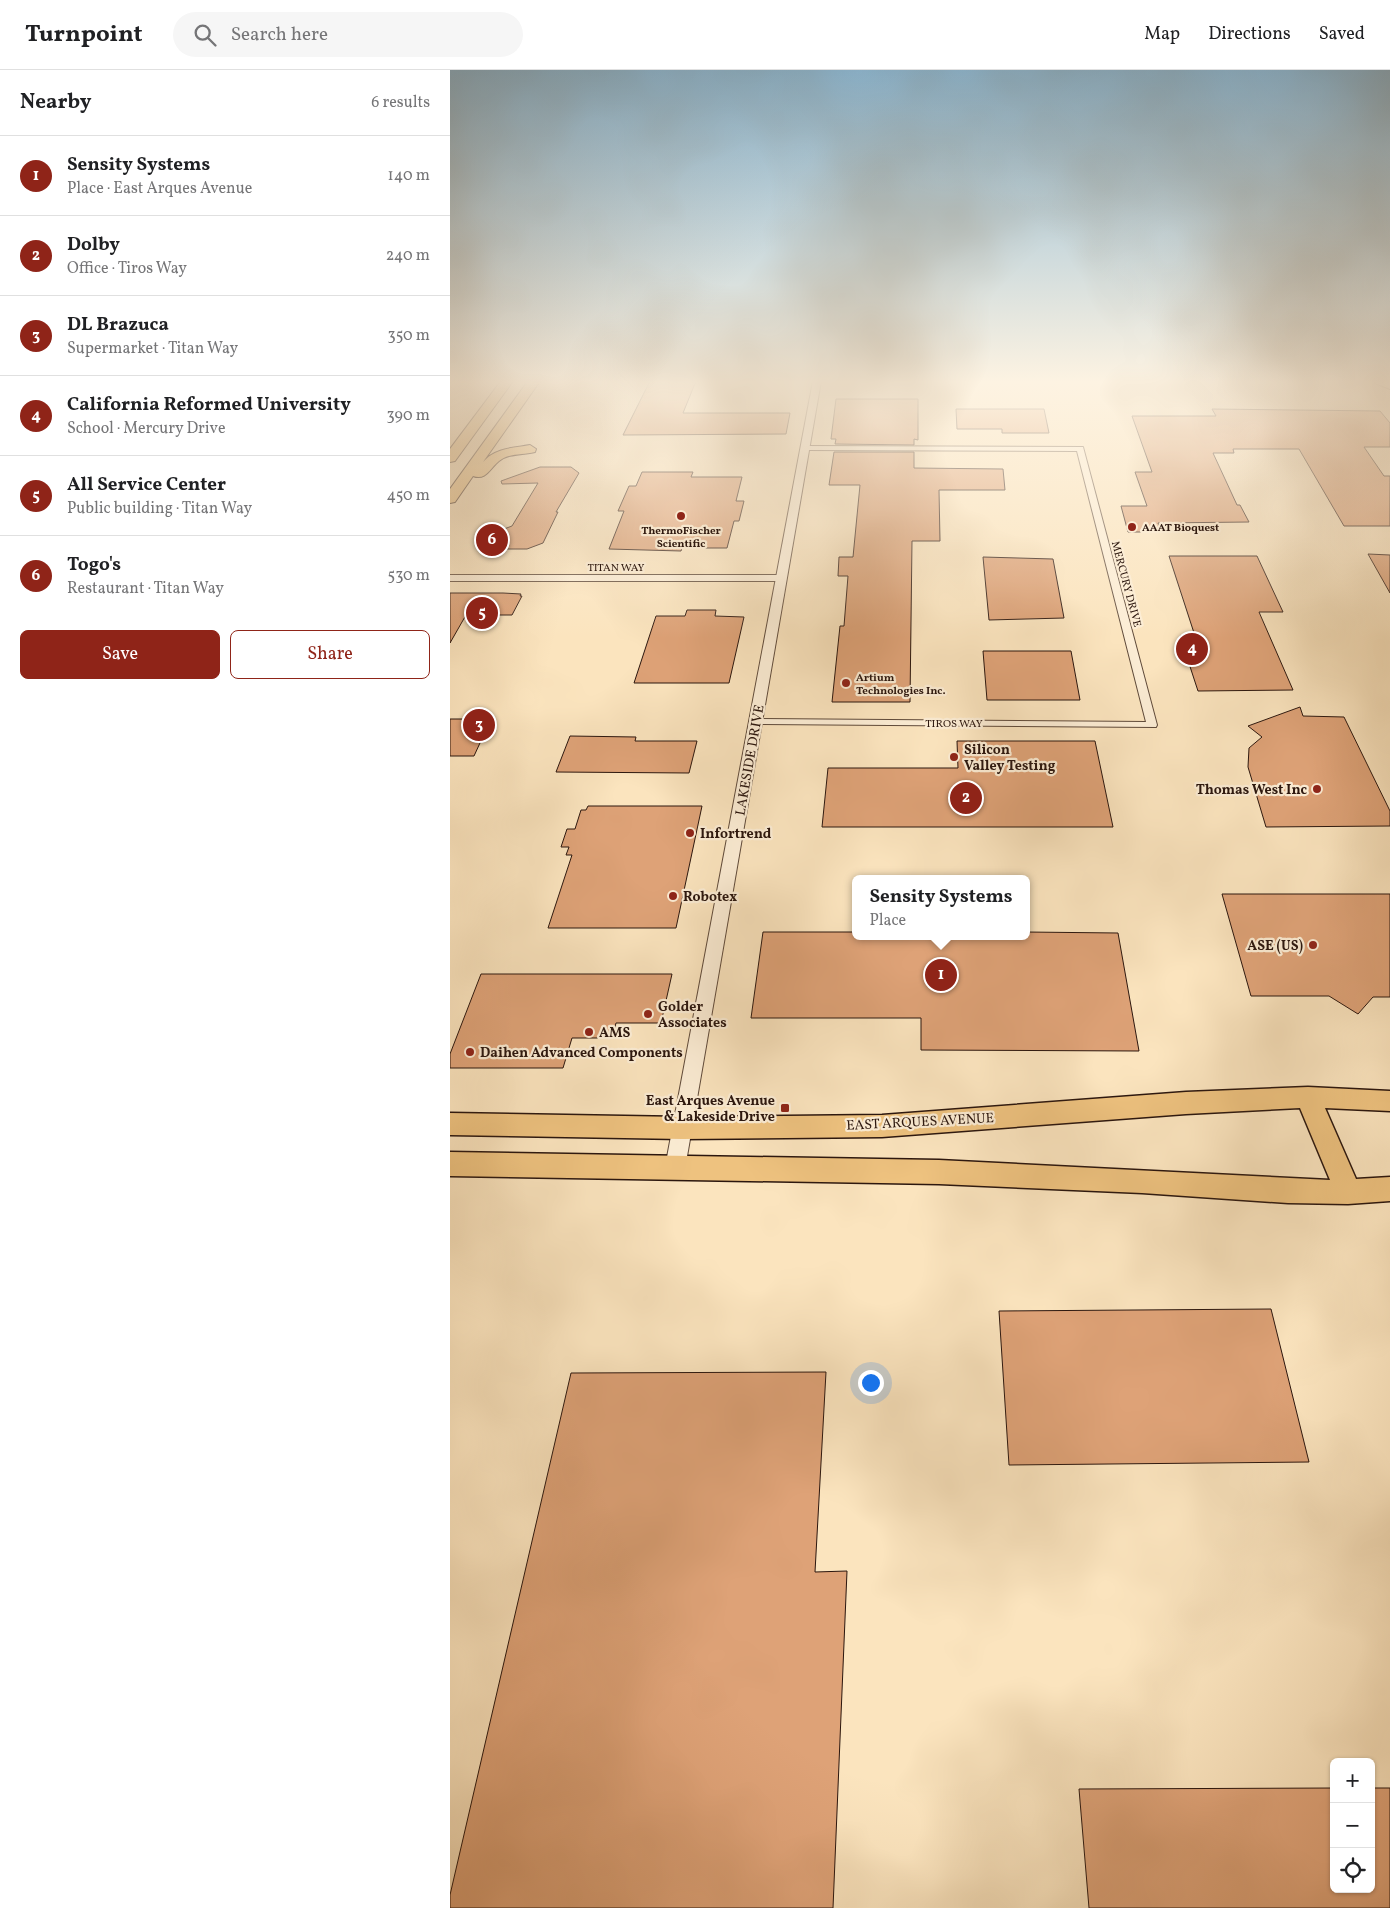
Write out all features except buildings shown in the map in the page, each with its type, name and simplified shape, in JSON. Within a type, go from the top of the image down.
[{"type":"highway","points":[[450,499],[472,467]]},
{"type":"highway","points":[[459,485],[484,472],[487,467]]},
{"type":"main road","name":"EAST ARQUES AVENUE","points":[[450,1124],[682,1128],[882,1126],[1186,1103],[1308,1096],[1390,1101]]},
{"type":"main road","points":[[1308,1096],[1348,1192]]},
{"type":"main road","points":[[450,1164],[957,1173],[1142,1181],[1288,1191],[1348,1192],[1390,1189]]},
{"type":"street","name":"LAKESIDE DRIVE","points":[[675,1168],[803,467]]},
{"type":"street","name":"MERCURY DRIVE","points":[[1085,467],[1152,725]]},
{"type":"street","name":"TITAN WAY","points":[[450,578],[782,578]]},
{"type":"street","name":"TIROS WAY","points":[[756,722],[1152,725]]},
{"type":"place","name":"ThermoFischer Scientific","points":[[681,516]]},
{"type":"place","name":"AAAT Bioquest","points":[[1132,527]]},
{"type":"place","name":"Togo's","points":[[492,540]]},
{"type":"place","name":"All Service Center","points":[[482,613]]},
{"type":"place","name":"California Reformed University","points":[[1192,649]]},
{"type":"place","name":"Artium Technologies Inc.","points":[[846,683]]},
{"type":"place","name":"DL Brazuca","points":[[479,725]]},
{"type":"place","name":"Silicon Valley Testing","points":[[954,757]]},
{"type":"place","name":"Thomas West Inc","points":[[1317,789]]},
{"type":"place","name":"Dolby","points":[[966,798]]},
{"type":"place","name":"Infortrend","points":[[690,833]]},
{"type":"place","name":"Robotex","points":[[673,896]]},
{"type":"place","name":"ASE (US)","points":[[1313,945]]},
{"type":"place","name":"Sensity Systems","points":[[941,975]]},
{"type":"place","name":"Golder Associates","points":[[648,1014]]},
{"type":"place","name":"AMS","points":[[589,1032]]},
{"type":"place","name":"Daihen Advanced Components","points":[[470,1052]]},
{"type":"place","name":"East Arques Avenue & Lakeside Drive","points":[[785,1108]]}]
